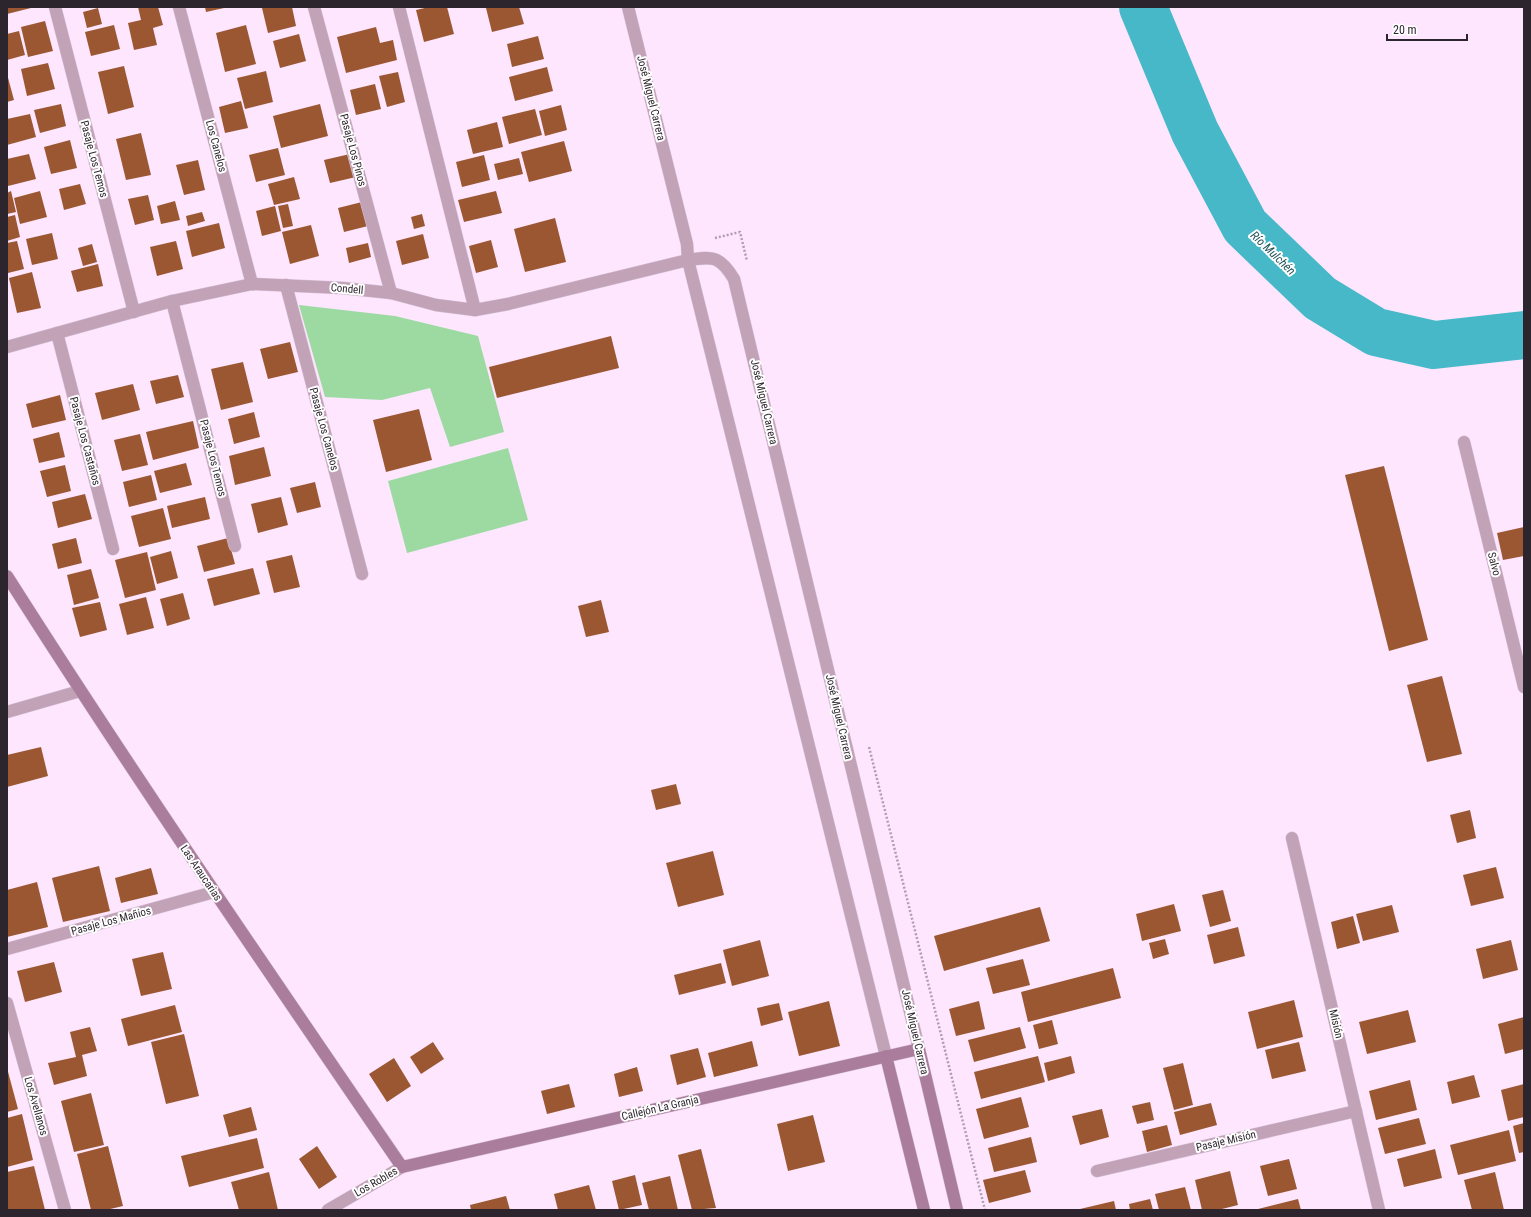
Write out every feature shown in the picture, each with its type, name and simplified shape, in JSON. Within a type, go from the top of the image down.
[{"type":"street","name":"Pasaje Los Temos","points":[[55,7],[134,312]]},
{"type":"street","name":"Los Canelos","points":[[179,7],[252,284]]},
{"type":"street","name":"Pasaje Los Pinos","points":[[314,7],[391,293]]},
{"type":"street","points":[[399,7],[475,310]]},
{"type":"street","name":"José Miguel Carrera","points":[[628,7],[687,244],[688,260],[924,1210]]},
{"type":"street","name":"José Miguel Carrera","points":[[688,260],[708,256],[719,261],[729,270],[734,279],[957,1210]]},
{"type":"street","name":"Condell","points":[[7,347],[172,301],[252,284],[343,288],[391,293],[436,305],[475,310],[508,304],[688,260]]},
{"type":"street","name":"Pasaje Los Canelos","points":[[286,285],[362,574]]},
{"type":"street","name":"Pasaje Los Temos","points":[[172,301],[235,546]]},
{"type":"street","name":"Pasaje Los Castaños","points":[[57,333],[113,549]]},
{"type":"street","name":"Salvo","points":[[1464,442],[1524,687]]},
{"type":"street","name":"Las Araucarias","points":[[7,576],[80,691],[214,892],[402,1167]]},
{"type":"street","points":[[7,712],[80,691]]},
{"type":"street","name":"Misión","points":[[1292,838],[1379,1210]]},
{"type":"street","name":"Pasaje Los Mañios","points":[[7,949],[214,892]]},
{"type":"street","name":"Los Avellanos","points":[[7,1003],[65,1210]]},
{"type":"street","name":"Callejón La Granja","points":[[402,1167],[919,1049]]},
{"type":"street","name":"Pasaje Misión","points":[[1097,1171],[1356,1110]]},
{"type":"street","name":"Los Robles","points":[[328,1210],[402,1167]]},
{"type":"path","points":[[687,244],[740,232],[748,263]]},
{"type":"path","points":[[867,740],[985,1210]]},
{"type":"green space","points":[[299,305],[395,316],[478,336],[504,432],[450,447],[430,388],[382,400],[325,397]]},
{"type":"green space","points":[[508,448],[528,520],[407,553],[388,481]]},
{"type":"building","points":[[7,7],[31,7],[31,8],[7,14]]},
{"type":"building","points":[[138,7],[158,7],[163,25],[153,28],[157,45],[134,50],[128,23],[141,20]]},
{"type":"building","points":[[205,7],[224,7],[224,8],[206,12]]},
{"type":"building","points":[[292,7],[296,26],[268,33],[262,8]]},
{"type":"building","points":[[429,7],[447,7],[454,34],[424,42],[416,10]]},
{"type":"building","points":[[519,7],[524,24],[492,32],[486,8]]},
{"type":"building","points":[[98,8],[102,24],[87,28],[83,12]]},
{"type":"building","points":[[45,21],[53,51],[28,57],[21,27]]},
{"type":"building","points":[[114,25],[120,49],[91,56],[85,32]]},
{"type":"building","points":[[246,25],[256,64],[225,72],[216,33]]},
{"type":"building","points":[[376,27],[380,43],[393,40],[397,60],[346,73],[337,37]]},
{"type":"building","points":[[19,31],[25,55],[7,60],[7,34]]},
{"type":"building","points":[[299,34],[306,61],[280,68],[273,41]]},
{"type":"building","points":[[538,36],[544,59],[512,67],[507,44]]},
{"type":"building","points":[[48,63],[55,89],[27,96],[21,69]]},
{"type":"building","points":[[124,66],[134,107],[108,114],[98,72]]},
{"type":"building","points":[[547,67],[553,91],[515,101],[509,77]]},
{"type":"building","points":[[266,71],[273,102],[245,109],[237,78]]},
{"type":"building","points":[[398,72],[405,102],[387,107],[379,76]]},
{"type":"building","points":[[7,74],[14,100],[7,102]]},
{"type":"building","points":[[375,84],[381,109],[356,115],[350,90]]},
{"type":"building","points":[[241,101],[248,128],[225,133],[219,107]]},
{"type":"building","points":[[61,104],[66,126],[40,133],[34,110]]},
{"type":"building","points":[[320,104],[328,136],[281,148],[273,116]]},
{"type":"building","points":[[561,105],[567,130],[545,136],[539,111]]},
{"type":"building","points":[[535,109],[542,135],[509,144],[502,117]]},
{"type":"building","points":[[30,114],[36,137],[7,145],[7,119]]},
{"type":"building","points":[[497,122],[503,147],[473,154],[467,130]]},
{"type":"building","points":[[141,133],[151,175],[126,180],[116,139]]},
{"type":"building","points":[[70,140],[77,168],[51,174],[44,147]]},
{"type":"building","points":[[564,141],[572,171],[529,182],[521,152]]},
{"type":"building","points":[[278,148],[285,175],[256,182],[249,155]]},
{"type":"building","points":[[29,154],[36,179],[8,186],[7,159]]},
{"type":"building","points":[[350,154],[356,177],[330,183],[324,160]]},
{"type":"building","points":[[484,155],[490,180],[462,187],[456,162]]},
{"type":"building","points":[[519,158],[523,174],[498,180],[494,164]]},
{"type":"building","points":[[198,160],[205,190],[184,195],[176,165]]},
{"type":"building","points":[[294,177],[300,199],[274,205],[268,184]]},
{"type":"building","points":[[80,184],[86,204],[64,210],[59,189]]},
{"type":"building","points":[[11,191],[16,212],[7,214],[7,193]]},
{"type":"building","points":[[40,191],[47,217],[20,224],[14,198]]},
{"type":"building","points":[[496,191],[502,213],[464,222],[458,200]]},
{"type":"building","points":[[148,195],[154,220],[135,225],[128,199]]},
{"type":"building","points":[[175,201],[180,220],[161,224],[157,206]]},
{"type":"building","points":[[362,202],[368,226],[344,232],[338,208]]},
{"type":"building","points":[[288,204],[293,226],[283,228],[278,206]]},
{"type":"building","points":[[275,206],[281,231],[262,236],[256,211]]},
{"type":"building","points":[[202,212],[205,221],[188,226],[186,216]]},
{"type":"building","points":[[422,214],[425,226],[414,229],[411,217]]},
{"type":"building","points":[[15,215],[20,237],[7,241],[7,217]]},
{"type":"building","points":[[555,218],[566,262],[525,272],[514,229]]},
{"type":"building","points":[[219,223],[225,248],[192,257],[186,231]]},
{"type":"building","points":[[311,225],[319,256],[290,264],[282,232]]},
{"type":"building","points":[[52,233],[58,259],[32,265],[26,239]]},
{"type":"building","points":[[423,234],[429,258],[402,265],[396,241]]},
{"type":"building","points":[[491,240],[498,267],[476,273],[469,246]]},
{"type":"building","points":[[17,241],[24,269],[8,273],[7,243]]},
{"type":"building","points":[[176,241],[183,269],[157,276],[150,247]]},
{"type":"building","points":[[368,243],[371,257],[349,263],[346,248]]},
{"type":"building","points":[[92,244],[97,262],[83,266],[78,248]]},
{"type":"building","points":[[98,264],[103,286],[77,292],[71,271]]},
{"type":"building","points":[[32,272],[41,308],[17,313],[9,278]]},
{"type":"building","points":[[611,336],[619,368],[497,398],[489,367]]},
{"type":"building","points":[[290,342],[298,372],[268,379],[260,349]]},
{"type":"building","points":[[243,362],[253,402],[221,410],[211,369]]},
{"type":"building","points":[[178,375],[184,397],[156,404],[150,381]]},
{"type":"building","points":[[133,384],[140,410],[102,420],[95,393]]},
{"type":"building","points":[[60,395],[66,420],[32,428],[26,404]]},
{"type":"building","points":[[419,409],[432,460],[386,472],[373,420]]},
{"type":"building","points":[[254,412],[260,437],[234,444],[228,419]]},
{"type":"building","points":[[193,421],[199,448],[153,460],[146,432]]},
{"type":"building","points":[[59,432],[65,457],[39,463],[33,439]]},
{"type":"building","points":[[140,434],[148,465],[122,471],[114,440]]},
{"type":"building","points":[[264,447],[271,476],[235,485],[229,456]]},
{"type":"building","points":[[186,463],[192,485],[160,493],[154,471]]},
{"type":"building","points":[[65,465],[71,491],[47,497],[40,471]]},
{"type":"building","points":[[1384,466],[1428,640],[1389,651],[1345,475]]},
{"type":"building","points":[[151,475],[157,500],[129,507],[123,482]]},
{"type":"building","points":[[315,482],[321,507],[297,513],[290,488]]},
{"type":"building","points":[[85,494],[92,519],[58,528],[52,502]]},
{"type":"building","points":[[205,497],[210,519],[172,528],[167,506]]},
{"type":"building","points":[[281,497],[288,525],[258,533],[251,504]]},
{"type":"building","points":[[163,508],[171,539],[139,547],[131,516]]},
{"type":"building","points":[[1524,527],[1524,556],[1503,560],[1497,533]]},
{"type":"building","points":[[76,538],[82,563],[58,569],[52,544]]},
{"type":"building","points":[[228,538],[235,564],[204,572],[197,546]]},
{"type":"building","points":[[171,551],[178,578],[157,584],[150,557]]},
{"type":"building","points":[[147,552],[156,590],[125,598],[115,560]]},
{"type":"building","points":[[292,555],[300,587],[274,593],[266,561]]},
{"type":"building","points":[[253,568],[260,594],[214,606],[207,579]]},
{"type":"building","points":[[91,569],[99,598],[74,605],[67,575]]},
{"type":"building","points":[[183,593],[190,619],[167,626],[160,599]]},
{"type":"building","points":[[146,597],[154,628],[127,635],[119,604]]},
{"type":"building","points":[[601,600],[609,632],[586,637],[578,606]]},
{"type":"building","points":[[100,602],[107,630],[80,637],[72,608]]},
{"type":"building","points":[[1442,676],[1462,754],[1427,762],[1407,685]]},
{"type":"building","points":[[41,747],[48,776],[7,787],[7,755]]},
{"type":"building","points":[[676,784],[681,804],[656,810],[651,790]]},
{"type":"building","points":[[1470,810],[1476,838],[1457,843],[1450,815]]},
{"type":"building","points":[[713,851],[724,895],[678,907],[666,863]]},
{"type":"building","points":[[99,866],[110,911],[63,922],[52,878]]},
{"type":"building","points":[[1496,867],[1504,898],[1471,906],[1463,875]]},
{"type":"building","points":[[151,868],[158,894],[121,903],[115,878]]},
{"type":"building","points":[[37,882],[48,927],[7,937],[7,890]]},
{"type":"building","points":[[1223,890],[1231,921],[1210,927],[1202,895]]},
{"type":"building","points":[[1174,904],[1181,931],[1142,941],[1136,914]]},
{"type":"building","points":[[1392,905],[1399,932],[1363,941],[1356,914]]},
{"type":"building","points":[[1040,907],[1050,941],[944,971],[934,936]]},
{"type":"building","points":[[1353,916],[1360,943],[1337,949],[1331,922]]},
{"type":"building","points":[[1238,927],[1245,956],[1214,964],[1207,935]]},
{"type":"building","points":[[1165,939],[1169,954],[1153,959],[1149,943]]},
{"type":"building","points":[[760,940],[769,976],[732,986],[723,950]]},
{"type":"building","points":[[1511,940],[1518,970],[1483,979],[1476,949]]},
{"type":"building","points":[[163,952],[172,989],[141,996],[132,959]]},
{"type":"building","points":[[1023,959],[1030,985],[993,994],[986,968]]},
{"type":"building","points":[[54,962],[62,992],[25,1002],[17,971]]},
{"type":"building","points":[[721,963],[726,983],[679,995],[674,975]]},
{"type":"building","points":[[1113,968],[1121,998],[1028,1022],[1021,992]]},
{"type":"building","points":[[1294,1000],[1303,1037],[1257,1049],[1248,1012]]},
{"type":"building","points":[[829,1001],[840,1046],[799,1056],[788,1012]]},
{"type":"building","points":[[979,1001],[985,1029],[956,1036],[949,1009]]},
{"type":"building","points":[[779,1003],[783,1020],[761,1026],[757,1008]]},
{"type":"building","points":[[175,1005],[182,1032],[128,1046],[121,1019]]},
{"type":"building","points":[[1408,1010],[1416,1042],[1367,1054],[1359,1022]]},
{"type":"building","points":[[1524,1017],[1524,1049],[1505,1054],[1498,1024]]},
{"type":"building","points":[[1052,1020],[1058,1044],[1039,1049],[1033,1025]]},
{"type":"building","points":[[90,1027],[97,1051],[82,1055],[87,1076],[54,1085],[48,1063],[76,1057],[70,1032]]},
{"type":"building","points":[[1020,1027],[1026,1048],[974,1062],[968,1040]]},
{"type":"building","points":[[184,1034],[199,1096],[166,1104],[151,1042]]},
{"type":"building","points":[[752,1041],[758,1066],[714,1077],[708,1053]]},
{"type":"building","points":[[433,1042],[444,1059],[421,1074],[410,1057]]},
{"type":"building","points":[[1299,1042],[1306,1071],[1272,1079],[1265,1050]]},
{"type":"building","points":[[698,1048],[706,1077],[677,1085],[670,1055]]},
{"type":"building","points":[[1038,1056],[1045,1082],[981,1099],[974,1072]]},
{"type":"building","points":[[1071,1056],[1075,1073],[1048,1081],[1044,1063]]},
{"type":"building","points":[[394,1058],[411,1086],[387,1102],[369,1074]]},
{"type":"building","points":[[1183,1063],[1193,1105],[1174,1110],[1163,1068]]},
{"type":"building","points":[[637,1067],[643,1091],[619,1097],[614,1074]]},
{"type":"building","points":[[7,1068],[18,1109],[7,1112]]},
{"type":"building","points":[[1474,1075],[1480,1097],[1452,1104],[1447,1082]]},
{"type":"building","points":[[1410,1080],[1417,1110],[1376,1120],[1369,1091]]},
{"type":"building","points":[[569,1084],[575,1107],[547,1114],[541,1091]]},
{"type":"building","points":[[1524,1084],[1524,1117],[1508,1121],[1501,1090]]},
{"type":"building","points":[[91,1093],[104,1145],[74,1152],[61,1101]]},
{"type":"building","points":[[1021,1097],[1029,1127],[984,1139],[976,1109]]},
{"type":"building","points":[[1150,1102],[1154,1120],[1137,1124],[1132,1106]]},
{"type":"building","points":[[1211,1103],[1217,1125],[1180,1135],[1174,1112]]},
{"type":"building","points":[[251,1107],[257,1130],[229,1137],[223,1115]]},
{"type":"building","points":[[1102,1109],[1109,1137],[1080,1145],[1072,1116]]},
{"type":"building","points":[[22,1114],[33,1160],[7,1167],[7,1118]]},
{"type":"building","points":[[813,1115],[825,1162],[788,1171],[777,1124]]},
{"type":"building","points":[[1419,1118],[1426,1144],[1385,1154],[1378,1128]]},
{"type":"building","points":[[1524,1123],[1524,1152],[1519,1153],[1513,1126]]},
{"type":"building","points":[[1167,1125],[1172,1145],[1147,1152],[1142,1131]]},
{"type":"building","points":[[1509,1130],[1516,1161],[1458,1175],[1450,1145]]},
{"type":"building","points":[[1031,1137],[1037,1162],[994,1172],[988,1148]]},
{"type":"building","points":[[257,1138],[264,1168],[189,1187],[181,1156]]},
{"type":"building","points":[[108,1146],[123,1206],[106,1210],[91,1210],[77,1154]]},
{"type":"building","points":[[317,1146],[337,1177],[319,1189],[299,1159]]},
{"type":"building","points":[[701,1149],[716,1208],[692,1210],[678,1155]]},
{"type":"building","points":[[1435,1149],[1442,1178],[1404,1187],[1397,1159]]},
{"type":"building","points":[[1289,1159],[1297,1189],[1268,1196],[1260,1166]]},
{"type":"building","points":[[34,1166],[45,1210],[7,1210],[7,1172]]},
{"type":"building","points":[[1025,1170],[1031,1192],[989,1203],[983,1180]]},
{"type":"building","points":[[1230,1171],[1238,1205],[1218,1210],[1202,1210],[1195,1180]]},
{"type":"building","points":[[269,1172],[278,1210],[239,1210],[231,1182]]},
{"type":"building","points":[[1495,1172],[1504,1210],[1472,1210],[1464,1180]]},
{"type":"building","points":[[635,1175],[642,1205],[619,1210],[612,1181]]},
{"type":"building","points":[[670,1176],[678,1210],[649,1210],[642,1183]]},
{"type":"building","points":[[589,1185],[596,1210],[558,1210],[554,1194]]},
{"type":"building","points":[[1185,1187],[1191,1210],[1159,1210],[1155,1194]]},
{"type":"building","points":[[506,1196],[510,1210],[471,1210],[470,1205]]},
{"type":"building","points":[[1150,1199],[1153,1210],[1130,1210],[1129,1204]]},
{"type":"building","points":[[1298,1199],[1301,1210],[1258,1210],[1258,1209]]},
{"type":"building","points":[[1114,1201],[1116,1210],[1080,1210],[1080,1209]]},
{"type":"waterway","name":"Río Mulchén","points":[[1143,7],[1195,132],[1245,226],[1320,298],[1376,332],[1434,345],[1524,335]]}]
